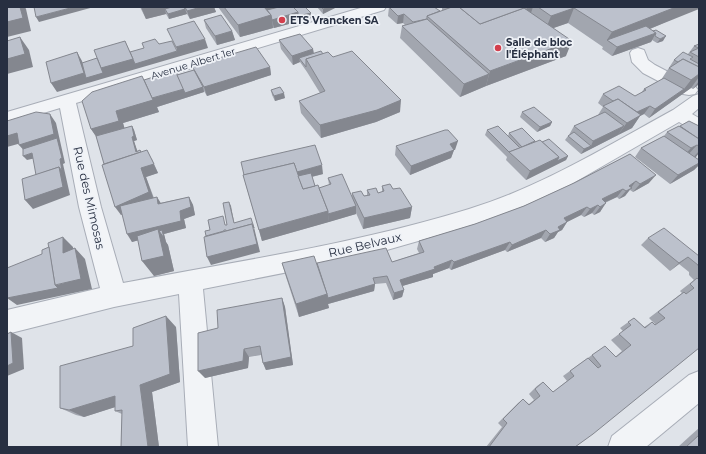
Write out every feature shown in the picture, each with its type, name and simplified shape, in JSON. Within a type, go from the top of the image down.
[{"type":"street","name":"Avenue Albert 1er","points":[[7,118],[378,7]]},
{"type":"street","points":[[638,53],[640,62],[649,69],[699,96]]},
{"type":"street","name":"Rue des Mimosas","points":[[67,100],[90,207],[114,296]]},
{"type":"street","name":"Rue Belvaux","points":[[7,322],[114,296],[359,248],[473,217],[550,187],[679,114],[699,100]]},
{"type":"street","points":[[679,114],[699,126]]},
{"type":"street","points":[[190,281],[203,447]]},
{"type":"street","points":[[623,447],[699,385]]},
{"type":"building","points":[[7,7],[20,7],[23,18],[7,22]]},
{"type":"building","points":[[34,7],[74,7],[36,17]]},
{"type":"building","points":[[172,7],[184,7],[185,9],[168,14],[165,9]]},
{"type":"building","points":[[185,7],[201,7],[187,11]]},
{"type":"building","points":[[224,7],[264,7],[271,15],[238,25]]},
{"type":"building","points":[[279,7],[293,7],[298,12],[272,20],[271,15],[267,10]]},
{"type":"building","points":[[293,7],[305,7],[311,13],[298,16],[298,12]]},
{"type":"building","points":[[389,7],[434,7],[440,11],[427,16],[427,19],[413,22],[404,14],[398,16]]},
{"type":"building","points":[[452,7],[459,7],[480,24],[524,8],[572,41],[490,71],[427,16]]},
{"type":"building","points":[[459,7],[533,7],[526,9],[524,8],[480,24]]},
{"type":"building","points":[[538,7],[676,7],[612,32],[574,8],[551,16]]},
{"type":"building","points":[[221,15],[232,31],[215,36],[204,20]]},
{"type":"building","points":[[427,19],[489,74],[464,84],[402,26]]},
{"type":"building","points":[[194,21],[205,39],[176,47],[167,29]]},
{"type":"building","points":[[646,26],[656,33],[617,47],[607,40]]},
{"type":"building","points":[[656,30],[666,36],[660,39],[655,36],[656,33],[653,31]]},
{"type":"building","points":[[300,34],[313,49],[292,56],[279,40]]},
{"type":"building","points":[[20,37],[25,54],[7,59],[7,41]]},
{"type":"building","points":[[155,39],[159,44],[172,41],[177,51],[135,64],[130,52],[144,48],[142,43]]},
{"type":"building","points":[[125,41],[133,59],[101,68],[94,50]]},
{"type":"building","points":[[256,47],[270,67],[204,87],[192,66]]},
{"type":"building","points":[[699,48],[699,57],[690,52]]},
{"type":"building","points":[[321,51],[323,54],[306,59],[306,67],[299,58]]},
{"type":"building","points":[[352,51],[401,100],[377,110],[320,125],[299,101],[325,91],[306,59],[328,52],[333,57]]},
{"type":"building","points":[[77,52],[84,73],[51,83],[46,62]]},
{"type":"building","points":[[683,52],[693,57],[690,59],[699,64],[699,67],[683,59],[678,62],[674,60]]},
{"type":"building","points":[[97,58],[103,73],[86,78],[82,63]]},
{"type":"building","points":[[683,59],[699,67],[699,74],[691,80],[669,68]]},
{"type":"building","points":[[175,70],[184,89],[152,98],[144,80]]},
{"type":"building","points":[[194,70],[203,87],[185,93],[177,75]]},
{"type":"building","points":[[142,76],[153,100],[116,111],[119,121],[91,129],[82,101],[92,92]]},
{"type":"building","points":[[664,78],[684,89],[655,109],[650,106],[637,112],[618,99],[613,101],[603,94],[619,86],[635,96],[646,90],[644,89]]},
{"type":"building","points":[[280,87],[284,93],[274,96],[271,90]]},
{"type":"building","points":[[618,99],[641,115],[627,123],[603,106]]},
{"type":"building","points":[[534,107],[552,122],[540,127],[522,112]]},
{"type":"building","points":[[36,112],[50,114],[54,134],[19,145],[17,133],[7,136],[7,121]]},
{"type":"building","points":[[605,112],[624,126],[593,141],[574,126]]},
{"type":"building","points":[[689,121],[699,126],[699,139],[680,126]]},
{"type":"building","points":[[132,126],[134,136],[132,137],[136,152],[140,150],[141,152],[104,164],[96,136]]},
{"type":"building","points":[[498,126],[520,148],[509,152],[487,130]]},
{"type":"building","points":[[679,126],[699,139],[699,146],[697,145],[691,148],[667,132]]},
{"type":"building","points":[[522,128],[535,141],[522,147],[509,133]]},
{"type":"building","points":[[448,130],[458,141],[450,144],[454,150],[411,166],[396,146]]},
{"type":"building","points":[[574,132],[591,146],[584,149],[568,136]]},
{"type":"building","points":[[664,136],[699,160],[699,163],[678,175],[641,148]]},
{"type":"building","points":[[57,138],[62,158],[60,159],[62,171],[59,167],[36,175],[32,153],[23,156],[23,149]]},
{"type":"building","points":[[549,139],[568,156],[557,161],[559,157],[542,142]]},
{"type":"building","points":[[540,140],[559,157],[530,171],[509,152]]},
{"type":"building","points":[[315,145],[322,165],[297,172],[294,163],[244,175],[241,162]]},
{"type":"building","points":[[147,150],[154,164],[141,168],[149,192],[115,207],[102,165]]},
{"type":"building","points":[[630,154],[656,175],[640,184],[636,181],[629,186],[632,188],[626,191],[623,189],[602,199],[606,203],[600,207],[598,205],[590,209],[587,207],[564,218],[567,222],[558,227],[560,230],[550,234],[546,230],[512,245],[510,242],[454,262],[452,260],[434,267],[435,269],[400,280],[404,290],[394,293],[387,276],[373,278],[375,284],[328,298],[317,263],[386,248],[392,262],[424,252],[419,241],[475,224],[524,206],[574,183]]},
{"type":"building","points":[[294,163],[303,189],[318,185],[328,211],[259,230],[243,175]]},
{"type":"building","points":[[59,167],[63,187],[25,200],[22,179]]},
{"type":"building","points":[[311,173],[315,186],[303,189],[298,176]]},
{"type":"building","points":[[342,174],[356,206],[328,214],[319,188],[331,184],[328,178]]},
{"type":"building","points":[[390,184],[393,189],[400,188],[412,207],[364,218],[352,193],[361,191],[364,196],[370,195],[367,190],[376,188],[378,193],[384,191],[382,186]]},
{"type":"building","points":[[157,197],[158,204],[189,197],[191,207],[180,211],[181,221],[127,234],[120,206]]},
{"type":"building","points":[[229,202],[234,223],[251,218],[254,228],[252,224],[226,231],[224,230],[206,236],[205,231],[210,230],[208,220],[223,216],[225,225],[227,225],[223,203]]},
{"type":"building","points":[[252,224],[257,244],[207,257],[204,237]]},
{"type":"building","points":[[664,228],[699,256],[699,268],[698,265],[688,257],[679,263],[648,238]]},
{"type":"building","points":[[158,229],[164,256],[142,261],[137,236]]},
{"type":"building","points":[[162,230],[164,238],[159,231]]},
{"type":"building","points":[[63,237],[63,253],[75,248],[81,279],[55,285],[48,243]]},
{"type":"building","points":[[49,247],[55,285],[58,288],[7,298],[7,268],[42,254],[42,250]]},
{"type":"building","points":[[314,256],[327,294],[296,304],[282,263]]},
{"type":"building","points":[[697,278],[699,280],[699,348],[575,447],[489,447],[507,423],[503,419],[523,399],[529,405],[540,396],[535,389],[543,382],[553,392],[574,376],[570,371],[588,358],[598,368],[601,366],[592,355],[605,346],[616,357],[631,345],[619,334],[631,325],[628,322],[634,318],[645,328],[652,322],[655,325],[665,318],[658,312],[684,292],[686,294],[694,288],[690,284]]},
{"type":"building","points":[[282,298],[291,357],[263,363],[260,346],[244,349],[243,361],[198,371],[198,333],[218,328],[217,310]]},
{"type":"building","points":[[166,316],[170,374],[140,385],[148,447],[121,447],[122,410],[115,411],[115,396],[69,410],[60,408],[60,366],[133,346],[133,328]]},
{"type":"building","points":[[11,332],[13,363],[7,366],[7,334]]},
{"type":"building","points":[[699,435],[699,447],[686,447]]},
{"type":"place","name":"ETS Vrancken SA","points":[[282,20]]},
{"type":"place","name":"Salle de bloc l'Éléphant","points":[[498,48]]}]
